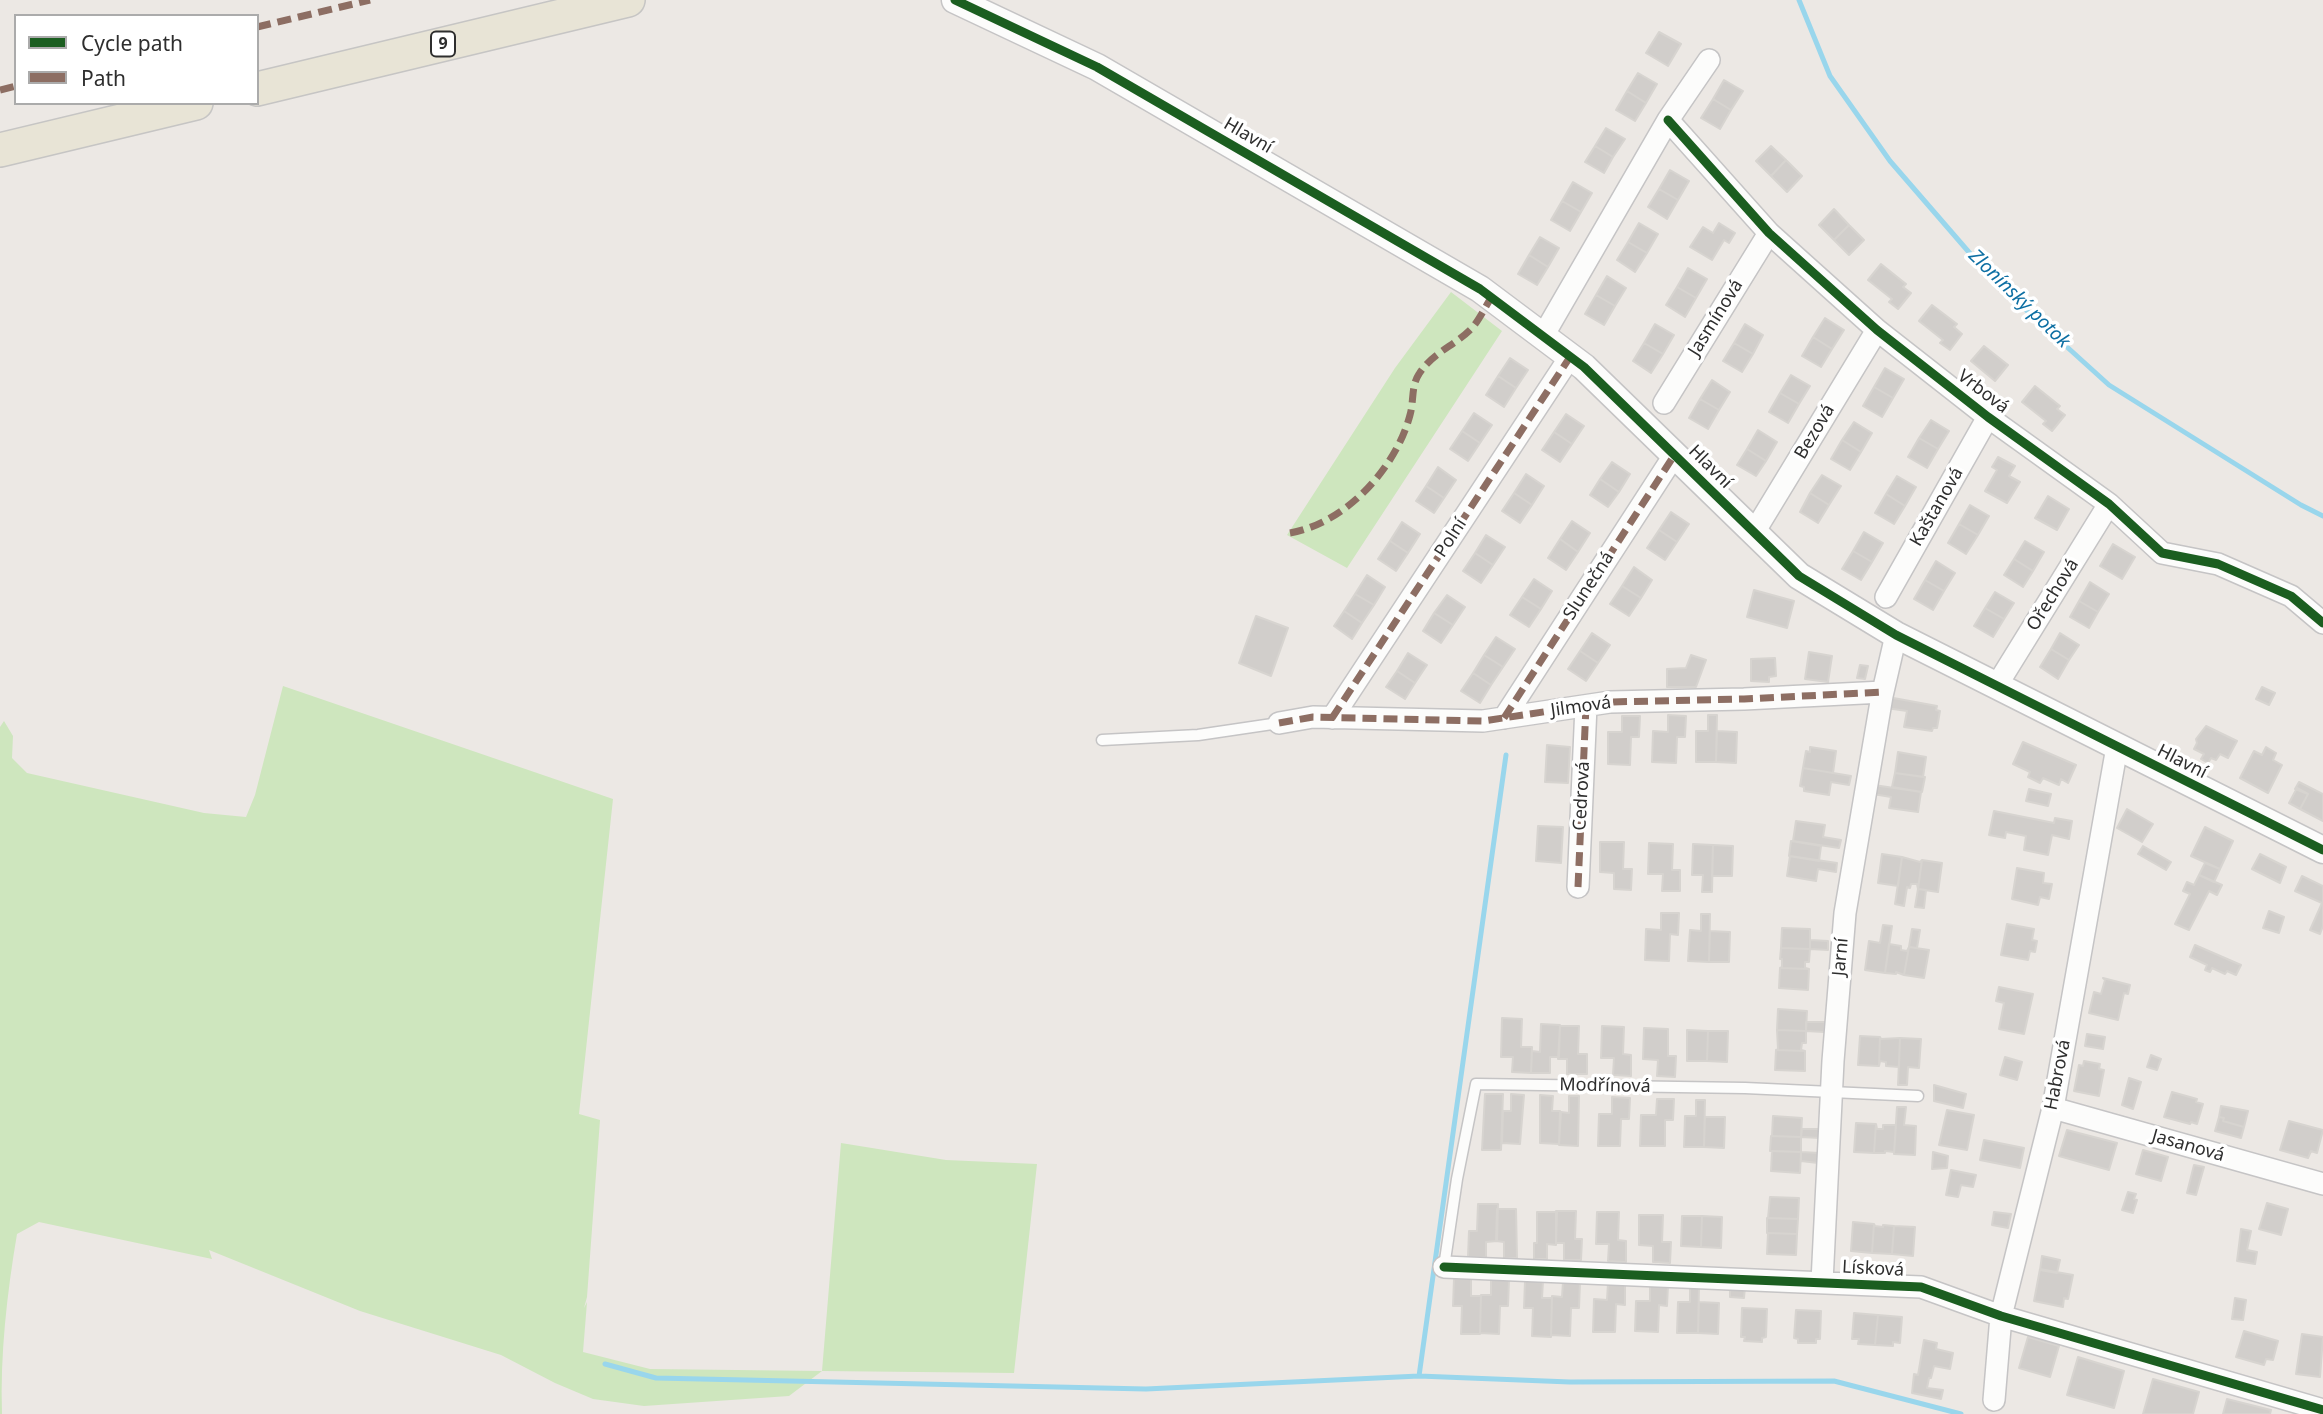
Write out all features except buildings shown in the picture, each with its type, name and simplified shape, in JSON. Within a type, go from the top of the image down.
[{"type":"main road","name":"9","points":[[259,89],[628,0]]},
{"type":"main road","points":[[0,150],[188,105]]},
{"type":"street","name":"Hlavní","points":[[955,0],[1097,67],[1480,289],[1570,357],[1675,454],[1798,576],[1896,635],[2323,850]]},
{"type":"street","points":[[1543,336],[1668,120],[1709,60]]},
{"type":"street","name":"Vrbová","points":[[1668,120],[1769,233],[1877,330],[1988,417],[2109,504],[2162,553],[2218,564],[2291,596],[2323,623]]},
{"type":"street","name":"Jasmínová","points":[[1664,403],[1769,233]]},
{"type":"street","name":"Bezová","points":[[1753,534],[1877,330]]},
{"type":"street","name":"Polní","points":[[1332,718],[1570,357]]},
{"type":"street","name":"Kaštanová","points":[[1886,597],[1988,417]]},
{"type":"street","name":"Slunečná","points":[[1504,718],[1675,454]]},
{"type":"street","name":"Ořechová","points":[[1997,685],[2109,504]]},
{"type":"street","name":"Jarní","points":[[1822,1282],[1845,913],[1883,692],[1896,635]]},
{"type":"street","name":"Jilmová","points":[[1279,723],[1313,717],[1483,721],[1610,702],[1883,692]]},
{"type":"street","name":"Cedrová","points":[[1578,887],[1586,706]]},
{"type":"street","name":"Habrová","points":[[1994,1400],[2001,1316],[2053,1108],[2117,747]]},
{"type":"street","name":"Jasanová","points":[[2053,1108],[2323,1184]]},
{"type":"street","name":"Lísková","points":[[1444,1267],[1921,1287],[2001,1316],[2323,1410]]},
{"type":"lane","points":[[1102,740],[1198,735],[1279,723]]},
{"type":"lane","name":"Modřínová","points":[[1444,1267],[1457,1179],[1476,1084],[1732,1088],[1918,1096]]},
{"type":"green space","points":[[1451,292],[1502,331],[1347,568],[1287,535],[1395,368]]},
{"type":"green space","points":[[283,686],[613,799],[579,1114],[600,1120],[584,1308],[587,1302],[583,1352],[650,1369],[822,1371],[789,1396],[644,1406],[593,1399],[501,1355],[360,1311],[209,1250],[212,1259],[39,1222],[17,1234],[5,1324],[0,1414],[0,727],[4,721],[13,736],[12,758],[27,773],[204,813],[246,817],[255,795]]},
{"type":"green space","points":[[841,1143],[946,1160],[1037,1164],[1014,1373],[822,1371]]},
{"type":"waterway","name":"Zlonínský potok","points":[[1799,0],[1830,76],[1890,161],[1993,280],[2109,385],[2301,505],[2323,516]]},
{"type":"waterway","points":[[1419,1376],[1506,755]]},
{"type":"waterway","points":[[605,1364],[656,1378],[1146,1389],[1419,1376],[1570,1382],[1834,1381],[1961,1414]]},
{"type":"marked path","points":[[259,27],[370,0]]},
{"type":"marked path","points":[[0,90],[14,86]]},
{"type":"marked path","points":[[1290,533],[1330,518],[1349,505],[1381,473],[1403,435],[1419,374],[1430,360],[1471,329],[1491,298]]},
{"type":"marked path","points":[[1332,718],[1570,357]]},
{"type":"marked path","points":[[1504,718],[1675,454]]},
{"type":"marked path","points":[[1279,723],[1313,717],[1483,721],[1610,702],[1883,692]]},
{"type":"marked path","points":[[1578,887],[1586,706]]},
{"type":"cycle path","points":[[955,0],[1097,67],[1480,289],[1584,367],[1799,576],[1896,635],[2323,850]]},
{"type":"cycle path","points":[[1668,120],[1769,233],[1877,330],[1988,417],[2109,504],[2162,553],[2218,564],[2291,596],[2323,623]]},
{"type":"cycle path","points":[[1444,1267],[1921,1287],[2001,1316],[2323,1410]]}]
